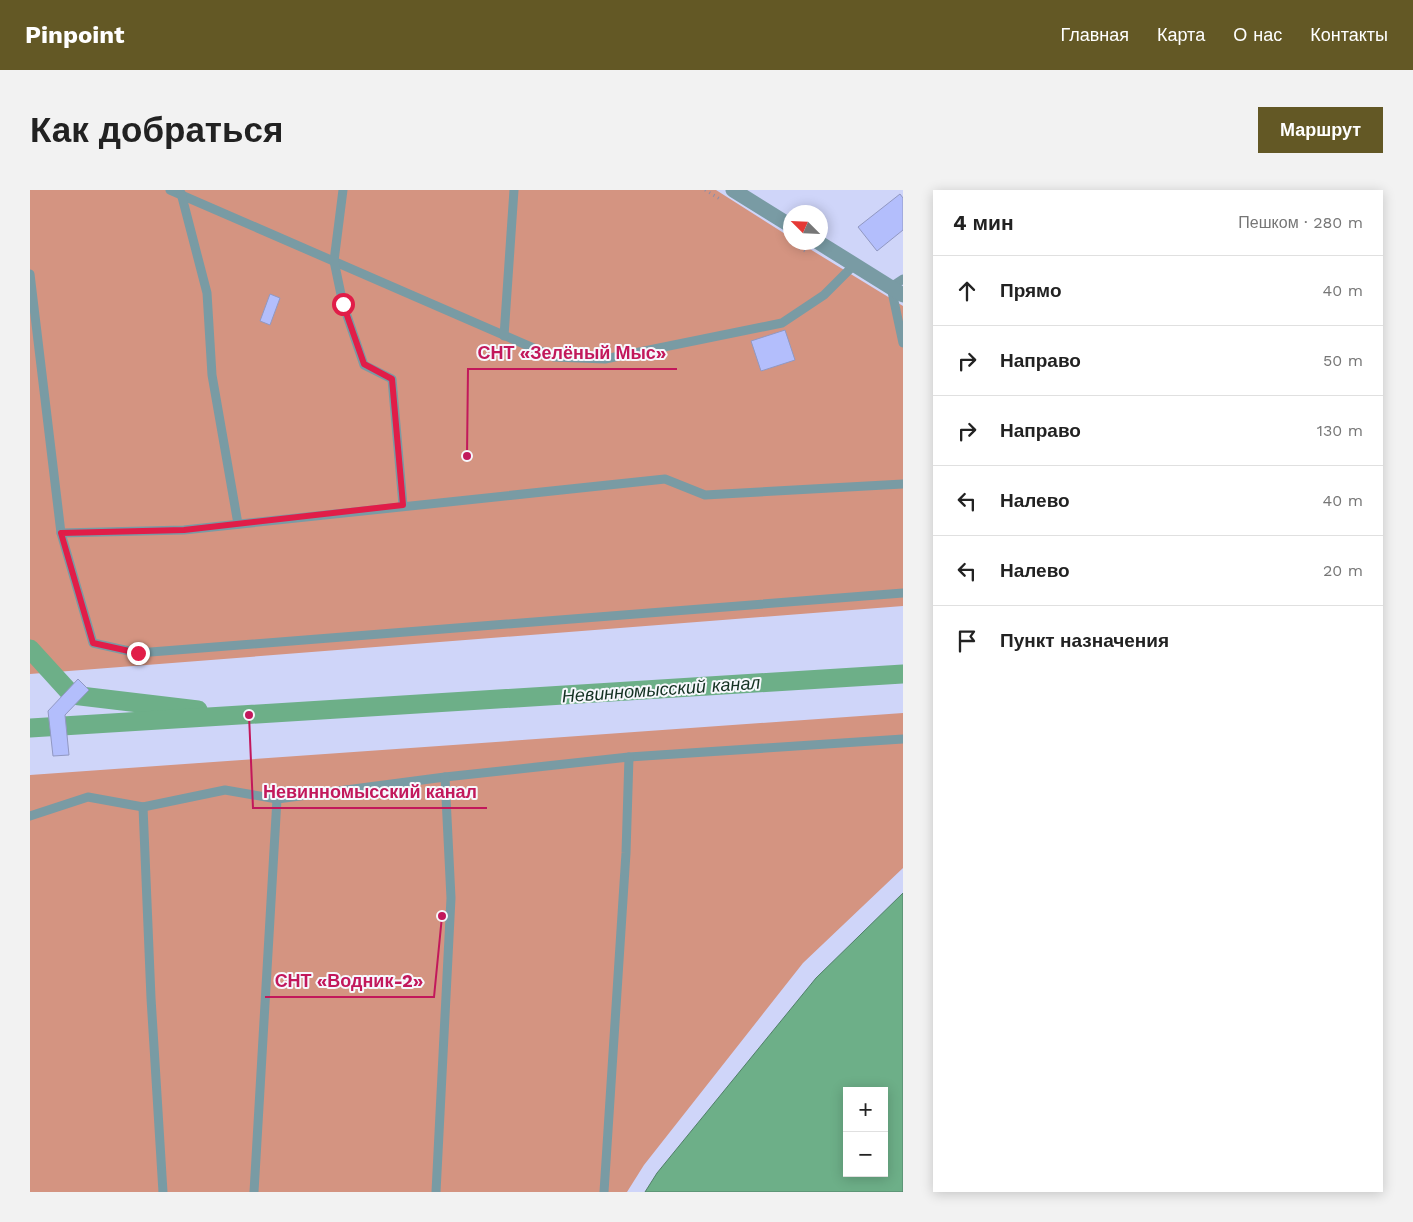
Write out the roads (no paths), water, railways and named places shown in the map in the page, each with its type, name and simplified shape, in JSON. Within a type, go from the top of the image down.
[{"type":"street","points":[[727,195],[783,229]]},
{"type":"street","points":[[816,250],[854,265],[899,287]]},
{"type":"lane","points":[[170,190],[181,192],[554,357],[614,358],[782,323],[824,295],[854,265]]},
{"type":"lane","points":[[343,190],[334,261],[343,304],[364,364],[392,379],[403,505]]},
{"type":"lane","points":[[504,336],[514,190]]},
{"type":"lane","points":[[181,192],[207,293],[212,375],[238,524]]},
{"type":"lane","points":[[30,274],[61,533],[93,643],[138,653],[903,593]]},
{"type":"lane","points":[[899,287],[903,343]]},
{"type":"lane","points":[[61,533],[184,530],[403,505],[665,479],[705,495],[903,484]]},
{"type":"lane","points":[[30,816],[88,797],[143,807],[225,790],[277,799],[445,777],[628,757],[903,739]]},
{"type":"lane","points":[[604,1192],[626,853],[628,757]]},
{"type":"lane","points":[[436,1192],[451,898],[445,777]]},
{"type":"lane","points":[[254,1192],[277,799]]},
{"type":"lane","points":[[143,807],[151,998],[163,1192]]},
{"type":"waterway","points":[[30,649],[72,695],[198,710]]},
{"type":"waterway","name":"Невинномысский канал","points":[[30,728],[903,674]]},
{"type":"place","name":"СНТ «Зелёный Мыс»","points":[[467,456]]},
{"type":"place","name":"Невинномысский канал","points":[[249,715]]},
{"type":"place","name":"СНТ «Водник-2»","points":[[442,916]]}]
